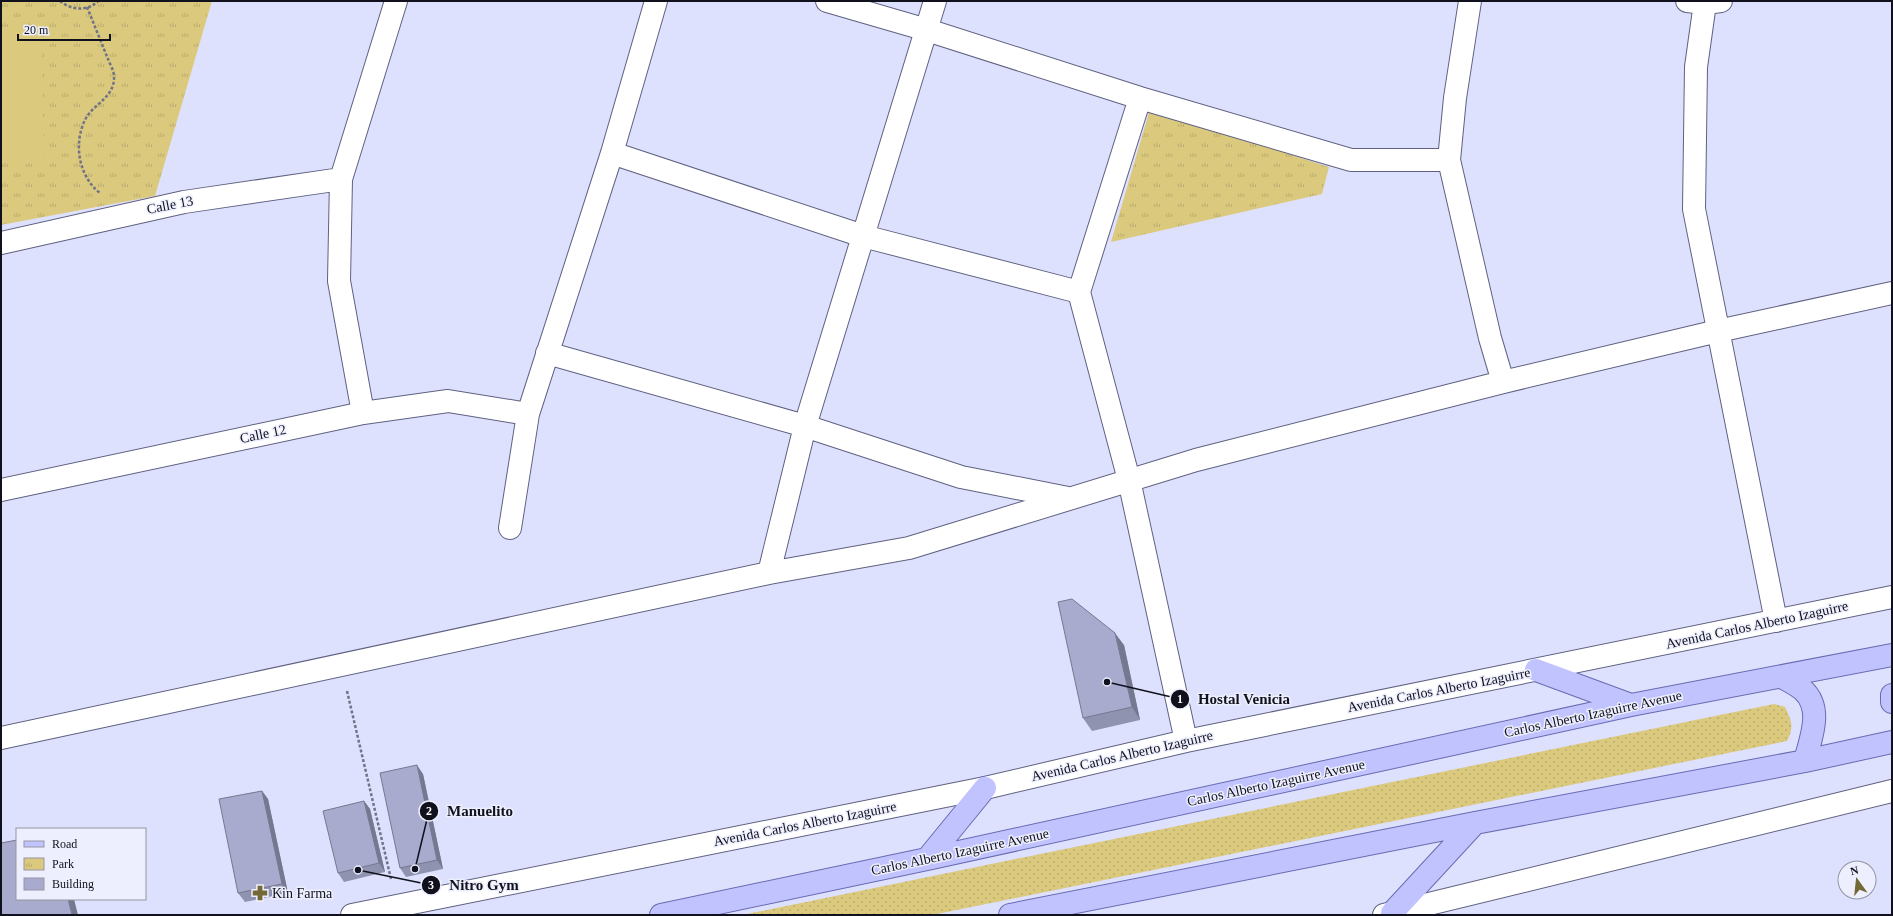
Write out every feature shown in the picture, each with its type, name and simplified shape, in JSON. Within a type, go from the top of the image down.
[{"type":"main road","name":"Carlos Alberto Izaguirre Avenue","points":[[661,915],[927,859],[1632,705],[1892,655]]},
{"type":"main road","points":[[1536,670],[1632,705]]},
{"type":"main road","points":[[1782,677],[1804,691],[1812,706],[1815,722],[1805,761]]},
{"type":"main road","points":[[1892,695],[1892,702]]},
{"type":"main road","points":[[1010,915],[1475,823],[1805,761],[1892,742]]},
{"type":"main road","points":[[927,859],[985,788]]},
{"type":"main road","points":[[1389,914],[1475,823]]},
{"type":"street","points":[[362,413],[339,281],[341,179],[396,1]]},
{"type":"street","points":[[510,528],[528,414],[612,153],[656,1]]},
{"type":"street","points":[[827,1],[927,30],[1140,98],[1351,160],[1449,160]]},
{"type":"street","points":[[769,573],[805,426],[935,1]]},
{"type":"street","points":[[1470,1],[1455,98],[1449,160],[1490,338],[1503,382]]},
{"type":"street","points":[[1704,2],[1696,67],[1694,209],[1776,621]]},
{"type":"street","points":[[1140,98],[1079,292],[1129,480],[1186,741]]},
{"type":"street","points":[[612,153],[864,236],[1079,292]]},
{"type":"street","name":"Calle 13","points":[[1,243],[184,202],[341,179]]},
{"type":"street","points":[[1,738],[769,573],[909,548],[1196,460],[1503,382],[1718,331],[1892,293]]},
{"type":"street","points":[[547,353],[805,426],[961,477],[1071,498]]},
{"type":"street","name":"Calle 12","points":[[1,490],[362,413],[448,401],[528,414]]},
{"type":"street","name":"Avenida Carlos Alberto Izaguirre","points":[[352,915],[985,788],[1186,741],[1892,597]]},
{"type":"street","points":[[1389,914],[1892,791]]},
{"type":"path","points":[[60,1],[69,7],[78,9],[87,7],[98,1]]},
{"type":"path","points":[[87,7],[114,75],[113,89],[101,104],[87,117],[78,139],[81,164],[91,187],[104,196]]},
{"type":"path","points":[[341,665],[397,905]]},
{"type":"green space","points":[[1,1],[212,1],[155,196],[1,225]]},
{"type":"green space","points":[[41,31],[44,161],[1,162],[1,32]]},
{"type":"green space","points":[[1150,109],[1329,167],[1322,194],[1111,242]]},
{"type":"green space","points":[[1774,704],[1785,707],[1789,716],[1791,732],[1787,741],[932,915],[742,915]]},
{"type":"building","points":[[1072,599],[1115,633],[1132,707],[1083,718],[1058,602]]},
{"type":"building","points":[[417,765],[437,860],[400,868],[380,773]]},
{"type":"building","points":[[262,791],[282,884],[238,893],[219,799]]},
{"type":"building","points":[[364,801],[379,863],[338,873],[323,811]]},
{"type":"building","points":[[16,840],[16,900],[68,900],[72,915],[1,915],[1,843]]},
{"type":"place","name":"Hostal Venicia","points":[[1107,682]]},
{"type":"place","name":"Manuelito","points":[[415,869]]},
{"type":"place","name":"Nitro Gym","points":[[358,870]]},
{"type":"place","name":"Kin Farma","points":[[260,893]]}]
